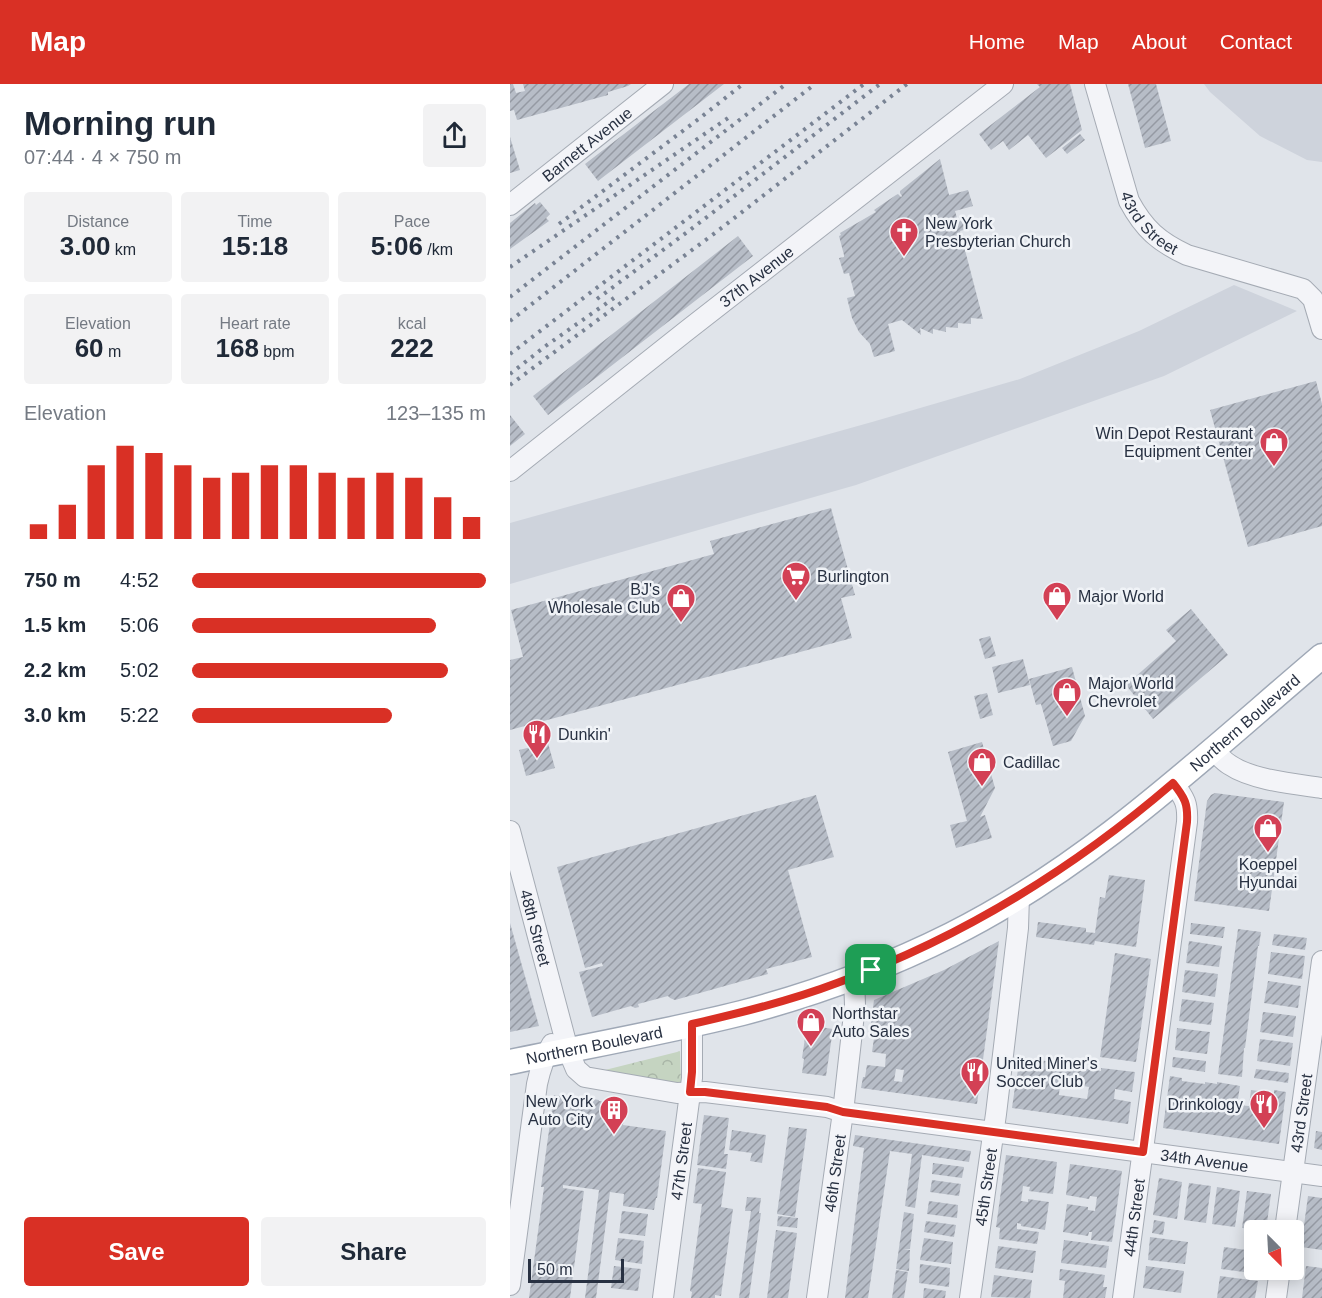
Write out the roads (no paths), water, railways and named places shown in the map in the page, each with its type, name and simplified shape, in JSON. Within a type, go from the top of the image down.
[{"type":"main road","name":"Northern Boulevard","points":[[510,1062],[766,1006],[854,976],[952,934],[1019,896],[1106,838],[1322,656]]},
{"type":"street","name":"Barnett Avenue","points":[[510,204],[663,84]]},
{"type":"street","name":"37th Avenue","points":[[510,471],[1003,84]]},
{"type":"street","name":"43rd Street","points":[[1095,84],[1129,201],[1146,227],[1170,247],[1187,255],[1303,289],[1309,293],[1316,305],[1322,328]]},
{"type":"street","points":[[1213,749],[1225,762],[1242,772],[1280,782],[1322,788]]},
{"type":"street","name":"44th Street","points":[[1123,1298],[1187,822],[1187,805],[1173,783]]},
{"type":"street","name":"48th Street","points":[[510,831],[563,1026],[557,1052],[540,1072],[537,1084],[510,1285]]},
{"type":"street","name":"45th Street","points":[[970,1298],[1018,928],[1019,896]]},
{"type":"street","name":"43rd Street","points":[[1286,1220],[1322,961]]},
{"type":"street","name":"46th Street","points":[[817,1298],[843,1112],[855,1005],[854,976]]},
{"type":"street","name":"47th Street","points":[[663,1298],[690,1092],[692,1024]]},
{"type":"street","name":"34th Avenue","points":[[557,1052],[585,1077],[678,1093],[705,1092],[827,1107],[843,1112],[1322,1176]]},
{"type":"street","points":[[1276,1298],[1278,1280]]},
{"type":"railway","points":[[559,224],[743,84]]},
{"type":"railway","points":[[510,297],[786,84]]},
{"type":"railway","points":[[510,321],[815,84]]},
{"type":"railway","points":[[510,354],[864,84]]},
{"type":"railway","points":[[597,299],[880,84]]},
{"type":"railway","points":[[510,385],[715,233],[907,84]]},
{"type":"railway","points":[[510,267],[728,118]]},
{"type":"railway","points":[[510,374],[614,298]]},
{"type":"place","name":"New York Presbyterian Church","points":[[904,258]]},
{"type":"place","name":"Win Depot Restaurant Equipment Center","points":[[1274,468]]},
{"type":"place","name":"Burlington","points":[[796,602]]},
{"type":"place","name":"Major World","points":[[1057,622]]},
{"type":"place","name":"BJ's Wholesale Club","points":[[681,624]]},
{"type":"place","name":"Major World Chevrolet","points":[[1067,718]]},
{"type":"place","name":"Dunkin'","points":[[537,760]]},
{"type":"place","name":"Cadillac","points":[[982,788]]},
{"type":"place","name":"Koeppel Hyundai","points":[[1268,854]]},
{"type":"place","name":"Northstar Auto Sales","points":[[811,1048]]},
{"type":"place","name":"United Miner's Soccer Club","points":[[975,1098]]},
{"type":"place","name":"Drinkology","points":[[1264,1130]]},
{"type":"place","name":"New York Auto City","points":[[614,1136]]}]
